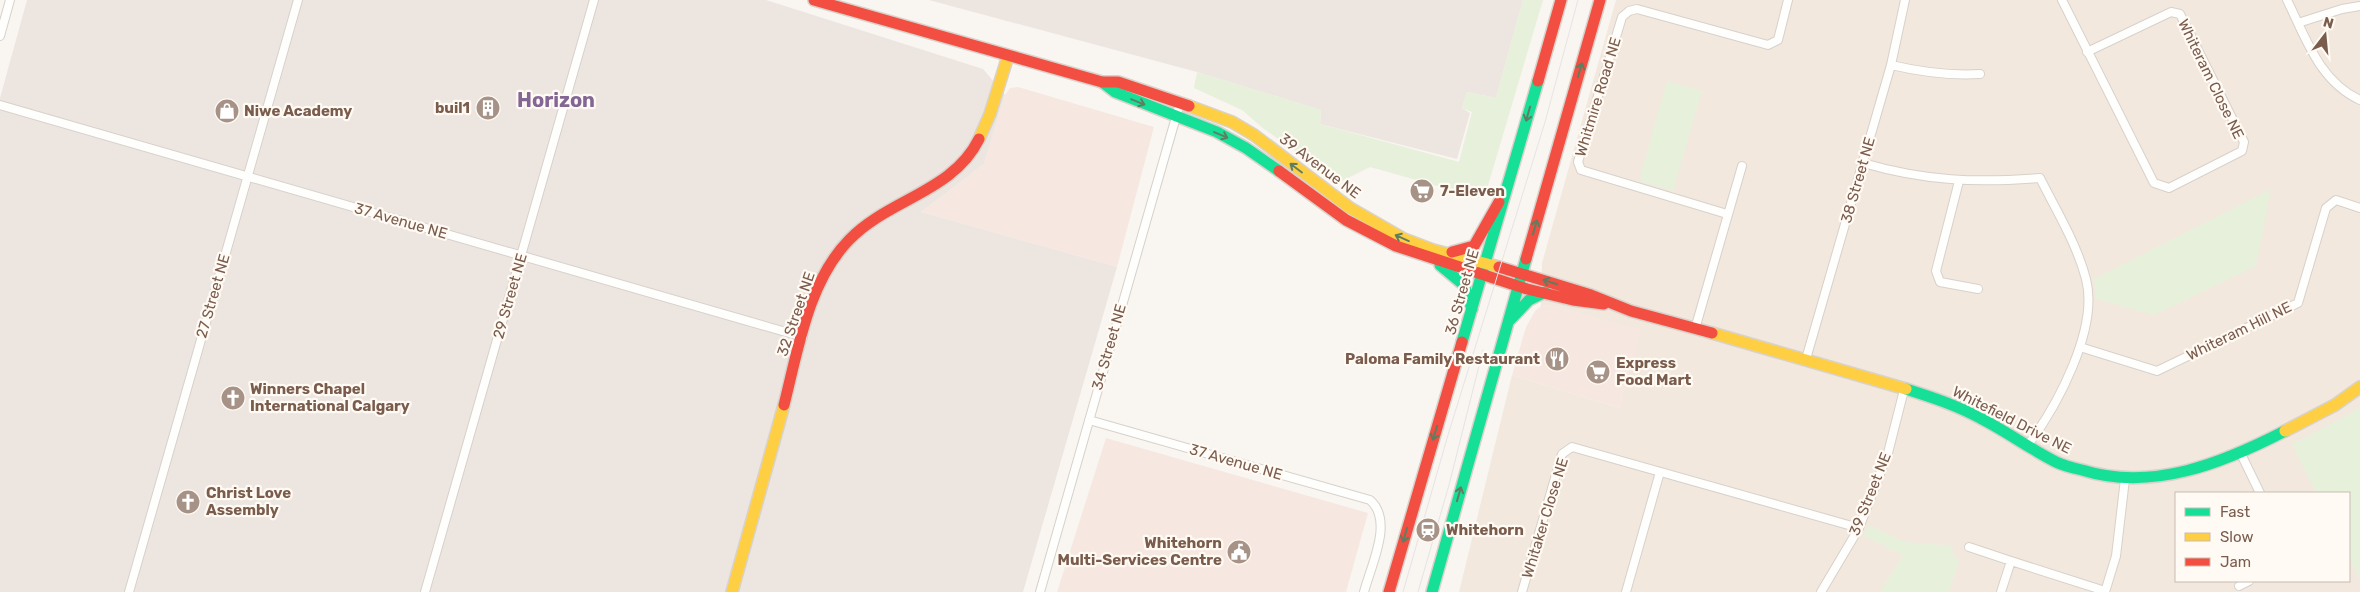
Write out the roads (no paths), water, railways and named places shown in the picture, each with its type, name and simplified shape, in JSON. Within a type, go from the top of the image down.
[{"type":"street","points":[[0,36],[10,0]]},
{"type":"street","name":"27 Street NE","points":[[129,592],[298,0]]},
{"type":"street","name":"29 Street NE","points":[[426,592],[594,0]]},
{"type":"street","name":"39 Avenue NE","points":[[814,0],[1102,82],[1118,82],[1232,122],[1247,131],[1334,197],[1382,228],[1419,244],[1448,253],[1518,285]]},
{"type":"street","name":"36 Street NE","points":[[1389,592],[1561,0]]},
{"type":"street","points":[[1432,592],[1600,0]]},
{"type":"street","name":"Whitmire Road NE","points":[[1727,214],[1581,170],[1578,162],[1622,17],[1629,11],[1637,9],[1768,46],[1778,40],[1788,0]]},
{"type":"street","name":"38 Street NE","points":[[1806,359],[1891,65],[1905,0]]},
{"type":"street","name":"Whiteram Close NE","points":[[2062,0],[2087,52],[2154,183],[2169,188],[2242,151],[2244,142],[2180,14],[2171,12],[2087,52]]},
{"type":"street","points":[[2286,0],[2318,65],[2333,81],[2360,100]]},
{"type":"street","points":[[2298,23],[2342,9],[2360,6]]},
{"type":"street","name":"32 Street NE","points":[[732,592],[802,336],[826,274],[837,253],[850,238],[880,216],[939,183],[960,165],[972,151],[981,134],[1008,56]]},
{"type":"street","points":[[1891,65],[1919,72],[1956,76],[1980,74]]},
{"type":"street","name":"39 Avenue NE","points":[[1102,82],[1114,92],[1238,143],[1259,156],[1344,219],[1380,241],[1435,261],[1522,274]]},
{"type":"street","name":"34 Street NE","points":[[1040,592],[1180,103]]},
{"type":"street","name":"37 Avenue NE","points":[[0,105],[802,336]]},
{"type":"street","points":[[1863,163],[1901,174],[1959,181],[2001,181],[2040,178],[2079,256],[2087,281],[2089,307],[2080,347],[2060,393],[2028,445]]},
{"type":"street","points":[[1696,329],[1742,166]]},
{"type":"street","points":[[1959,181],[1936,271],[1940,282],[1978,289]]},
{"type":"street","points":[[1448,253],[1474,246],[1483,234],[1494,209],[1506,192]]},
{"type":"street","name":"Whiteram Hill NE","points":[[2080,347],[2157,371],[2298,303],[2326,208],[2336,200],[2360,208]]},
{"type":"street","points":[[1435,261],[1464,285],[1472,310]]},
{"type":"street","name":"Whitefield Drive NE","points":[[1522,274],[1591,295],[1611,305]]},
{"type":"street","name":"Whitefield Drive NE","points":[[1518,285],[1588,303],[1611,305],[1806,359],[1947,402],[1981,418],[2058,463],[2090,473],[2125,479],[2188,472],[2241,454],[2335,405],[2360,387]]},
{"type":"street","points":[[1507,323],[1529,300],[1545,292]]},
{"type":"street","name":"39 Street NE","points":[[1821,592],[1859,528],[1888,453],[1904,390]]},
{"type":"street","name":"37 Avenue NE","points":[[1089,420],[1370,500],[1379,511],[1383,526],[1364,592]]},
{"type":"street","name":"Whitaker Close NE","points":[[1522,592],[1562,454],[1572,447],[1859,528]]},
{"type":"street","points":[[2241,454],[2260,492]]},
{"type":"street","points":[[1626,592],[1660,472]]},
{"type":"street","points":[[1969,547],[2105,591],[2116,556],[2125,479]]},
{"type":"street","points":[[2001,592],[2011,561]]},
{"type":"street","points":[[2239,586],[2247,582]]},
{"type":"tram line","points":[[1403,592],[1448,435],[1545,122],[1578,0]]},
{"type":"tram line","points":[[1418,592],[1449,485],[1483,350]]},
{"type":"place","name":"buil1","points":[[488,108]]},
{"type":"place","name":"Niwe Academy","points":[[227,111]]},
{"type":"place","name":"7-Eleven","points":[[1422,191]]},
{"type":"place","name":"Paloma Family Restaurant","points":[[1557,359]]},
{"type":"place","name":"Express Food Mart","points":[[1598,372]]},
{"type":"place","name":"Winners Chapel International Calgary","points":[[233,398]]},
{"type":"place","name":"Christ Love Assembly","points":[[188,502]]},
{"type":"place","name":"Whitehorn","points":[[1428,530]]},
{"type":"place","name":"Whitehorn Multi-Services Centre","points":[[1239,552]]},
{"type":"district","name":"Horizon","points":[[556,100]]}]
